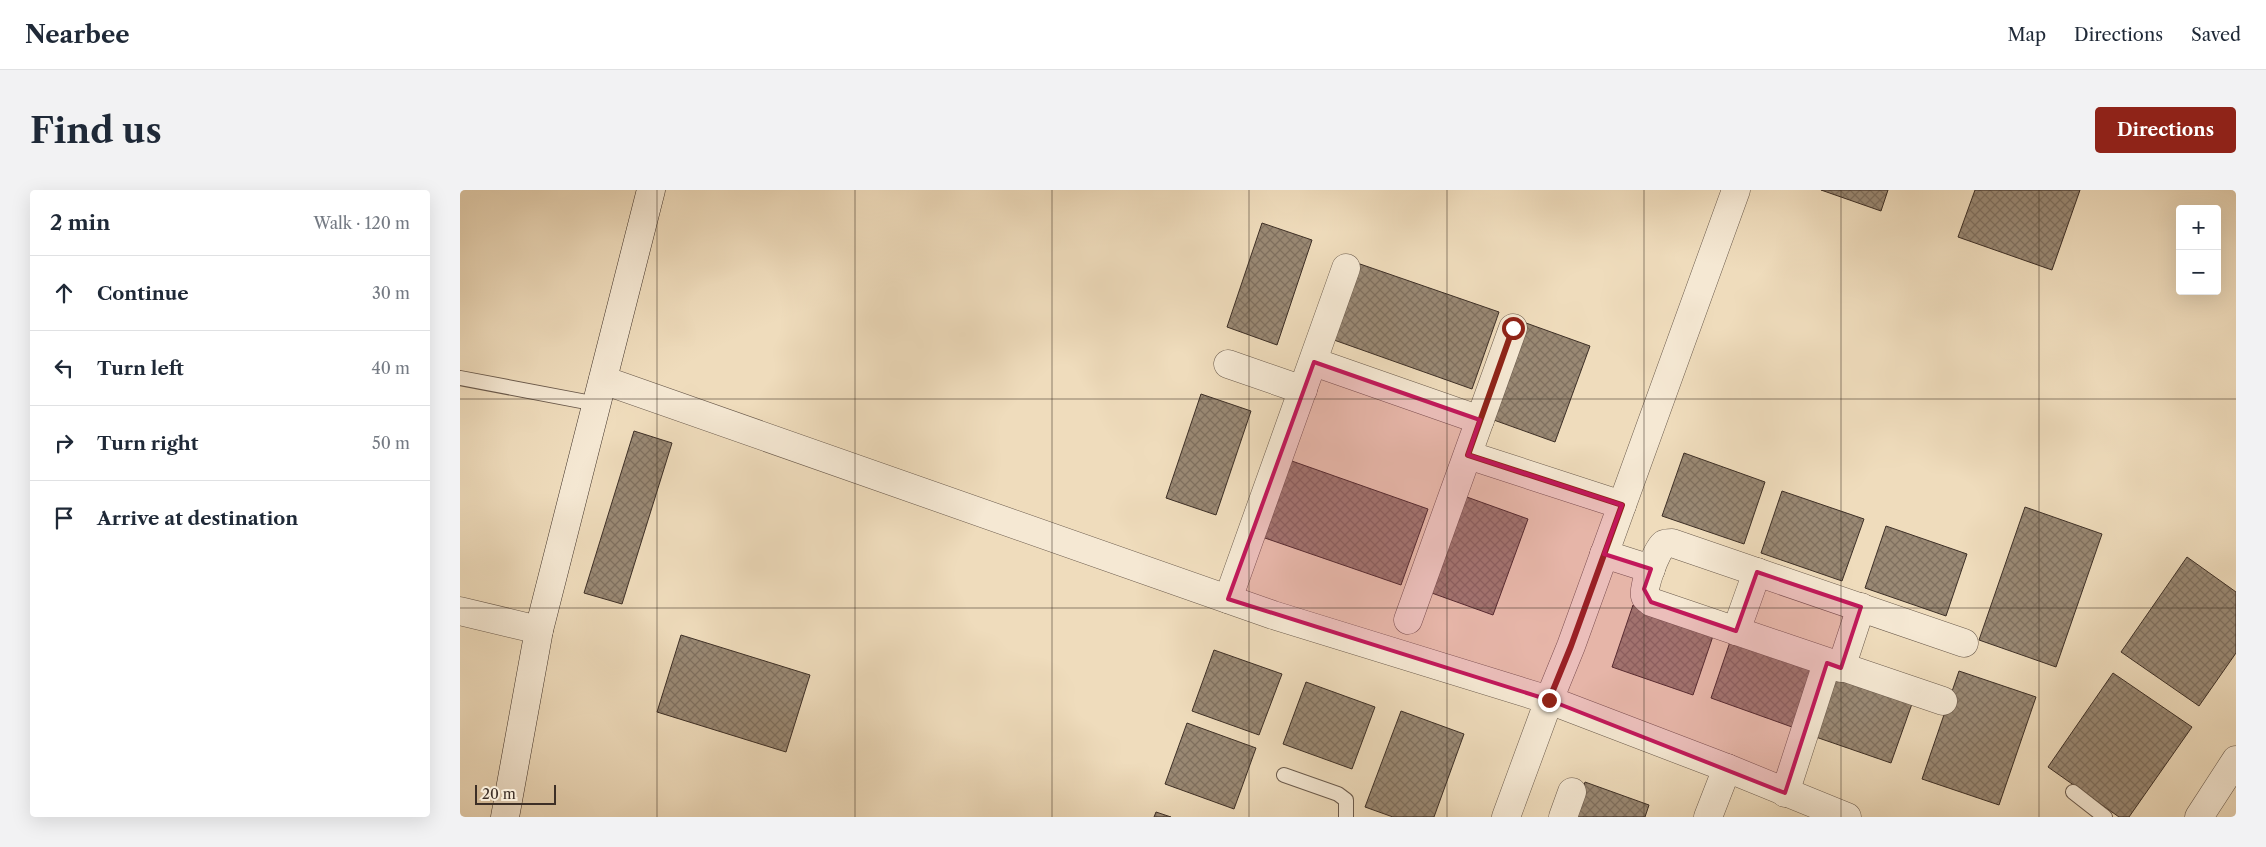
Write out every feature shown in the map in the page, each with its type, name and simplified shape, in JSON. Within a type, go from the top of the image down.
[{"type":"street","points":[[505,817],[539,630],[651,190]]},
{"type":"street","points":[[1506,817],[1571,646],[1736,190]]},
{"type":"street","points":[[1228,599],[1346,268]]},
{"type":"street","points":[[1408,620],[1513,328]]},
{"type":"street","points":[[1314,362],[1480,420]]},
{"type":"street","points":[[1228,364],[1303,390]]},
{"type":"street","points":[[600,392],[1228,599],[1549,700],[1727,768],[1847,817]]},
{"type":"street","points":[[1468,455],[1622,505]]},
{"type":"street","points":[[1944,701],[1651,602],[1645,596],[1644,589],[1660,548],[1665,544],[1672,543],[1964,643]]},
{"type":"street","points":[[1604,554],[1651,569]]},
{"type":"street","points":[[1736,631],[1757,572]]},
{"type":"street","points":[[1785,793],[1834,665],[1861,607]]},
{"type":"street","points":[[460,611],[539,630]]},
{"type":"street","points":[[2199,817],[2236,760]]},
{"type":"street","points":[[1708,817],[1727,768]]},
{"type":"street","points":[[1563,817],[1572,792]]},
{"type":"lane","points":[[460,378],[600,392]]},
{"type":"lane","points":[[1284,775],[1338,794],[1346,800],[1346,817]]},
{"type":"lane","points":[[2073,792],[2104,817]]},
{"type":"highlighted area","points":[[1314,362],[1480,420],[1468,455],[1622,505],[1604,554],[1651,569],[1644,589],[1651,602],[1736,631],[1757,572],[1861,607],[1841,668],[1827,663],[1785,793],[1549,700],[1228,599]]},
{"type":"building","points":[[1821,190],[1888,190],[1881,211]]},
{"type":"building","points":[[1975,190],[2080,190],[2052,270],[1958,237]]},
{"type":"building","points":[[1262,223],[1312,240],[1277,345],[1227,327]]},
{"type":"building","points":[[1360,264],[1499,312],[1472,389],[1334,340]]},
{"type":"building","points":[[1526,323],[1590,346],[1555,442],[1491,419]]},
{"type":"building","points":[[1201,394],[1251,411],[1216,515],[1166,498]]},
{"type":"building","points":[[634,431],[672,443],[622,604],[584,593]]},
{"type":"building","points":[[1684,453],[1765,482],[1744,544],[1662,516]]},
{"type":"building","points":[[1289,460],[1428,509],[1401,585],[1262,537]]},
{"type":"building","points":[[1782,491],[1864,519],[1842,581],[1761,553]]},
{"type":"building","points":[[1464,496],[1528,519],[1493,615],[1429,592]]},
{"type":"building","points":[[2025,507],[2102,534],[2056,667],[1979,640]]},
{"type":"building","points":[[1886,526],[1967,554],[1946,616],[1865,588]]},
{"type":"building","points":[[2187,557],[2236,592],[2236,653],[2199,706],[2121,652]]},
{"type":"building","points":[[1633,605],[1714,633],[1693,695],[1612,667]]},
{"type":"building","points":[[681,635],[810,675],[786,752],[657,712]]},
{"type":"building","points":[[1732,636],[1813,664],[1792,727],[1711,698]]},
{"type":"building","points":[[1214,650],[1282,674],[1259,735],[1192,711]]},
{"type":"building","points":[[1959,671],[2036,697],[1999,805],[1922,779]]},
{"type":"building","points":[[1832,673],[1913,701],[1891,763],[1810,735]]},
{"type":"building","points":[[2113,673],[2192,727],[2129,817],[2119,817],[2048,767]]},
{"type":"building","points":[[1306,682],[1375,707],[1352,769],[1283,744]]},
{"type":"building","points":[[1401,711],[1464,734],[1434,817],[1393,817],[1365,807]]},
{"type":"building","points":[[1187,723],[1256,748],[1234,809],[1165,784]]},
{"type":"building","points":[[1585,782],[1649,805],[1645,817],[1573,817]]},
{"type":"building","points":[[1156,812],[1171,817],[1154,817]]},
{"type":"route","points":[[1513,328],[1468,455],[1622,505],[1571,646],[1549,700]]}]
